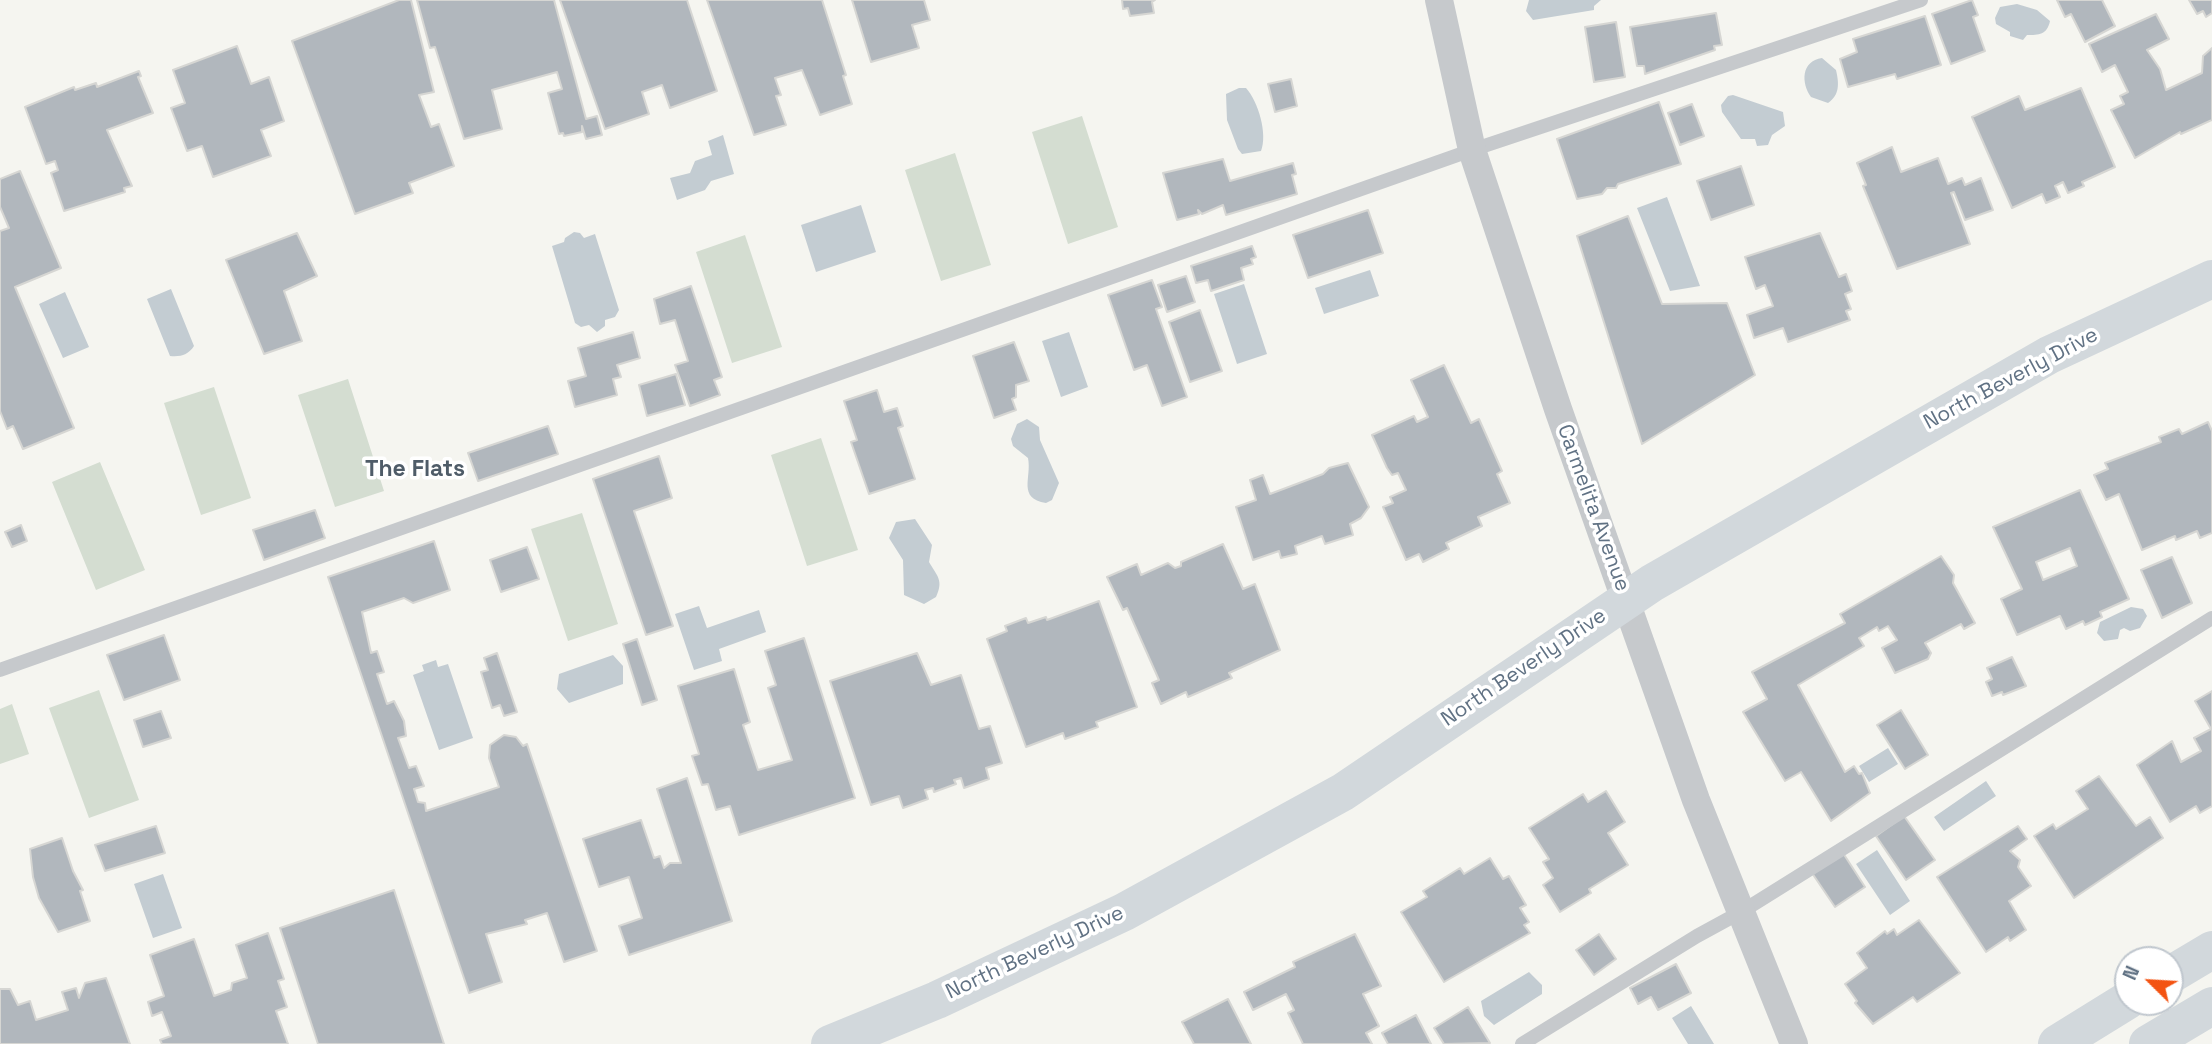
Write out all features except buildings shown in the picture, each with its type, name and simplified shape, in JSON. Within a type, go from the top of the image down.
[{"type":"street","name":"Carmelita Avenue","points":[[1438,0],[1472,150],[1558,409],[1696,800],[1794,1044]]},
{"type":"street","name":"North Beverly Drive","points":[[830,1044],[937,1000],[1124,912],[1343,792],[1625,599],[2049,355],[2212,279]]},
{"type":"street","points":[[2184,967],[2212,950]]},
{"type":"street","points":[[2148,1044],[2212,1006]]},
{"type":"street","points":[[2057,1044],[2114,1009]]},
{"type":"lane","points":[[0,670],[1472,150],[1922,0]]},
{"type":"lane","points":[[1522,1044],[1697,936],[1741,912],[2212,618]]},
{"type":"shaded area","points":[[1529,0],[1601,0],[1594,6],[1594,10],[1533,20],[1526,11]]},
{"type":"shaded area","points":[[2017,4],[2037,10],[2050,21],[2045,32],[2027,35],[2023,40],[2010,36],[2010,32],[1996,24],[1995,18],[2000,7]]},
{"type":"shaded area","points":[[1822,58],[1836,70],[1838,80],[1837,92],[1828,103],[1811,97],[1805,79],[1810,63]]},
{"type":"shaded area","points":[[1246,88],[1258,109],[1263,136],[1261,151],[1242,154],[1227,120],[1226,94]]},
{"type":"shaded area","points":[[1733,95],[1783,112],[1785,126],[1772,135],[1768,145],[1757,146],[1755,139],[1741,139],[1722,112],[1721,105],[1728,96]]},
{"type":"shaded area","points":[[1082,116],[1118,227],[1068,244],[1032,132]]},
{"type":"shaded area","points":[[723,135],[734,174],[711,181],[705,190],[677,200],[670,178],[690,173],[695,161],[712,155],[708,141]]},
{"type":"shaded area","points":[[955,153],[991,265],[941,281],[905,170]]},
{"type":"shaded area","points":[[1667,197],[1700,286],[1670,291],[1637,208]]},
{"type":"shaded area","points":[[861,205],[876,252],[816,272],[801,225]]},
{"type":"shaded area","points":[[574,232],[580,233],[584,238],[595,234],[619,310],[615,317],[605,320],[605,326],[597,332],[589,325],[581,327],[575,323],[552,246],[564,242],[565,238]]},
{"type":"shaded area","points":[[745,235],[782,347],[732,363],[696,252]]},
{"type":"shaded area","points":[[1370,270],[1379,296],[1324,314],[1315,288]]},
{"type":"shaded area","points":[[1244,284],[1267,354],[1237,364],[1214,294]]},
{"type":"shaded area","points":[[171,289],[194,346],[187,353],[178,356],[170,356],[147,299]]},
{"type":"shaded area","points":[[65,292],[89,347],[63,358],[39,304]]},
{"type":"shaded area","points":[[1069,332],[1088,387],[1061,397],[1042,341]]},
{"type":"shaded area","points":[[348,379],[384,491],[335,507],[298,395]]},
{"type":"shaded area","points":[[214,387],[251,498],[201,515],[164,403]]},
{"type":"shaded area","points":[[1027,419],[1039,427],[1040,440],[1059,483],[1052,500],[1046,503],[1032,497],[1029,492],[1028,458],[1013,446],[1011,439],[1017,424]]},
{"type":"shaded area","points":[[821,438],[858,550],[807,566],[771,455]]},
{"type":"shaded area","points":[[100,462],[145,570],[96,590],[52,482]]},
{"type":"shaded area","points":[[582,513],[618,624],[568,641],[531,529]]},
{"type":"shaded area","points":[[915,519],[932,545],[929,562],[939,582],[936,597],[924,604],[904,595],[903,560],[889,538],[896,522]]},
{"type":"shaded area","points":[[699,606],[707,628],[759,610],[766,632],[719,649],[722,661],[694,670],[675,614]]},
{"type":"shaded area","points":[[2131,607],[2143,609],[2147,616],[2140,628],[2130,631],[2124,628],[2120,630],[2118,639],[2104,641],[2097,633],[2100,622]]},
{"type":"shaded area","points":[[613,655],[623,666],[623,684],[569,703],[557,689],[559,674]]},
{"type":"shaded area","points":[[436,660],[438,667],[448,664],[473,738],[439,750],[413,675],[424,671],[422,665]]},
{"type":"shaded area","points":[[99,690],[139,800],[89,818],[49,708]]},
{"type":"shaded area","points":[[12,704],[29,754],[0,764],[0,709]]},
{"type":"shaded area","points":[[1888,748],[1898,764],[1869,782],[1859,766]]},
{"type":"shaded area","points":[[1986,781],[1996,796],[1944,831],[1934,817]]},
{"type":"shaded area","points":[[1877,850],[1910,901],[1890,915],[1856,864]]},
{"type":"shaded area","points":[[163,874],[182,928],[153,938],[134,884]]},
{"type":"shaded area","points":[[1529,972],[1542,985],[1542,994],[1494,1025],[1484,1016],[1481,1001]]},
{"type":"shaded area","points":[[1691,1006],[1714,1044],[1688,1044],[1672,1018]]},
{"type":"district","name":"The Flats","points":[[415,470]]}]
